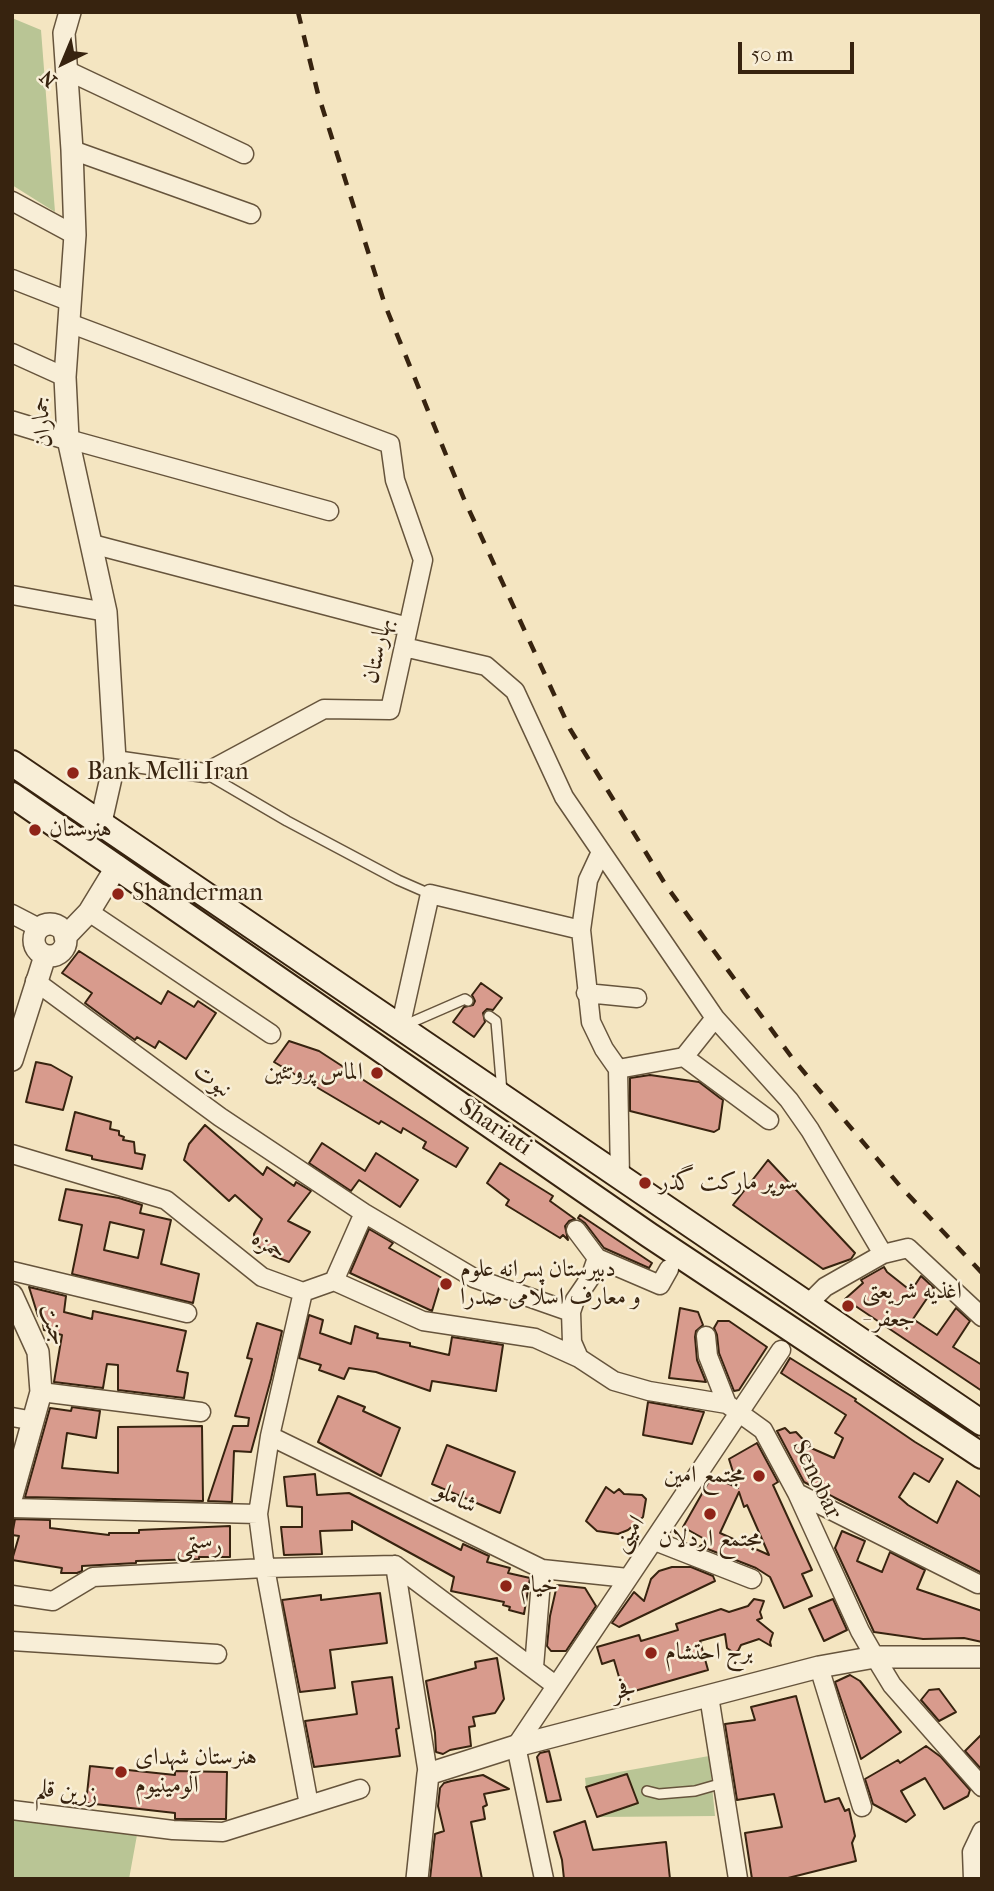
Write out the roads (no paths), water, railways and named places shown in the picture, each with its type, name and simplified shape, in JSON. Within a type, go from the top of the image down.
[{"type":"main road","name":"Shariati","points":[[12,763],[982,1423]]},
{"type":"main road","name":"Shariati","points":[[12,795],[649,1235],[740,1293],[788,1340],[982,1456]]},
{"type":"main road","points":[[740,1293],[748,1292],[757,1281],[756,1267]]},
{"type":"main road","points":[[788,1340],[793,1313],[797,1308],[808,1304]]},
{"type":"street","name":"جماران","points":[[70,12],[64,33],[75,235],[65,377],[68,439],[106,611],[115,760],[101,822]]},
{"type":"street","points":[[68,71],[244,154]]},
{"type":"street","points":[[72,150],[251,214]]},
{"type":"street","points":[[12,201],[75,235]]},
{"type":"street","points":[[12,279],[70,313]]},
{"type":"street","name":"بهارستان","points":[[70,313],[390,444],[395,480],[423,560],[390,709],[324,709],[205,773]]},
{"type":"street","points":[[12,353],[65,377]]},
{"type":"street","points":[[12,422],[329,511]]},
{"type":"street","points":[[92,544],[408,627]]},
{"type":"street","points":[[12,595],[106,611]]},
{"type":"street","points":[[404,648],[486,666],[515,691],[564,797],[715,1018],[789,1100],[810,1130],[883,1254]]},
{"type":"street","points":[[115,760],[205,773]]},
{"type":"street","points":[[601,852],[588,880],[581,930],[591,1022],[604,1049],[618,1069],[620,1177]]},
{"type":"street","points":[[65,937],[89,912],[117,866]]},
{"type":"street","points":[[400,1028],[430,894],[581,930]]},
{"type":"street","points":[[89,912],[271,1034]]},
{"type":"street","points":[[12,914],[39,928]]},
{"type":"street","points":[[47,924],[57,926],[65,937],[62,950],[54,956],[44,956],[34,944],[39,928],[47,924]]},
{"type":"street","points":[[14,1046],[44,956]]},
{"type":"street","name":"نبوت","points":[[35,981],[220,1117],[364,1213],[474,1278],[571,1312]]},
{"type":"street","points":[[586,993],[637,998]]},
{"type":"street","points":[[618,1069],[684,1058],[715,1018]]},
{"type":"street","points":[[684,1058],[769,1120]]},
{"type":"street","name":"حمزه","points":[[12,1154],[166,1199],[262,1277],[303,1292]]},
{"type":"street","points":[[334,1281],[364,1213]]},
{"type":"street","points":[[576,1230],[597,1258],[660,1285],[669,1269]]},
{"type":"street","points":[[808,1304],[825,1287],[883,1254],[908,1248],[982,1317]]},
{"type":"street","points":[[579,1358],[572,1342],[571,1312],[575,1300],[590,1279],[597,1258]]},
{"type":"street","points":[[12,1271],[187,1313]]},
{"type":"street","points":[[309,1805],[265,1568],[258,1514],[270,1436],[303,1292],[334,1281],[424,1321],[535,1338],[579,1358],[614,1381],[733,1408]]},
{"type":"street","name":"جنت","points":[[12,1295],[38,1352],[41,1392],[12,1496]]},
{"type":"street","name":"Senobar","points":[[706,1336],[708,1356],[733,1408],[763,1430],[797,1493],[860,1631],[892,1685],[982,1787]]},
{"type":"street","name":"امینی","points":[[516,1746],[654,1541],[733,1408],[788,1340]]},
{"type":"street","points":[[41,1392],[201,1412]]},
{"type":"street","points":[[12,1417],[34,1421]]},
{"type":"street","name":"شاملو","points":[[270,1436],[542,1569],[628,1578]]},
{"type":"street","points":[[797,1493],[980,1584]]},
{"type":"street","points":[[12,1508],[258,1514]]},
{"type":"street","points":[[654,1541],[752,1579]]},
{"type":"street","points":[[396,1565],[555,1685]]},
{"type":"street","points":[[396,1565],[428,1774],[417,1879]]},
{"type":"street","name":"رستمی","points":[[12,1595],[53,1601],[93,1577],[265,1568],[396,1565]]},
{"type":"street","points":[[534,1668],[542,1569]]},
{"type":"street","points":[[12,1641],[217,1654]]},
{"type":"street","name":"فجر","points":[[428,1774],[516,1746],[819,1667],[875,1657],[982,1657]]},
{"type":"street","points":[[819,1667],[862,1807]]},
{"type":"street","points":[[709,1696],[738,1879]]},
{"type":"street","points":[[516,1746],[544,1879]]},
{"type":"street","name":"زرین قلم","points":[[12,1810],[173,1830],[223,1832],[360,1789]]},
{"type":"street","points":[[973,1879],[972,1852],[982,1831]]},
{"type":"lane","points":[[205,773],[286,821],[430,894]]},
{"type":"lane","points":[[400,1028],[465,999],[468,1001]]},
{"type":"lane","points":[[489,1016],[496,1021],[502,1097]]},
{"type":"lane","points":[[647,1791],[659,1794],[695,1791],[723,1783]]},
{"type":"railway","points":[[298,12],[318,94],[385,305],[464,499],[570,729],[667,887],[793,1059],[900,1186],[982,1273]]},
{"type":"place","name":"Bank Melli Iran","points":[[73,773]]},
{"type":"place","name":"هنرستان","points":[[35,830]]},
{"type":"place","name":"Shanderman","points":[[118,894]]},
{"type":"place","name":"الماس پروتئین","points":[[377,1073]]},
{"type":"place","name":"سوپر مارکت گذر","points":[[645,1183]]},
{"type":"place","name":"دبیرستان پسرانه علوم و معارف اسلامی صدرا","points":[[446,1284]]},
{"type":"place","name":"اغذیه شریعتی - جعفر","points":[[848,1306]]},
{"type":"place","name":"مجتمع امین","points":[[759,1476]]},
{"type":"place","name":"مجتمع اردلان","points":[[710,1514]]},
{"type":"place","name":"خیام","points":[[506,1586]]},
{"type":"place","name":"برج احتشام","points":[[651,1653]]},
{"type":"place","name":"هنرستان شهدای آلومینیوم","points":[[121,1772]]}]
